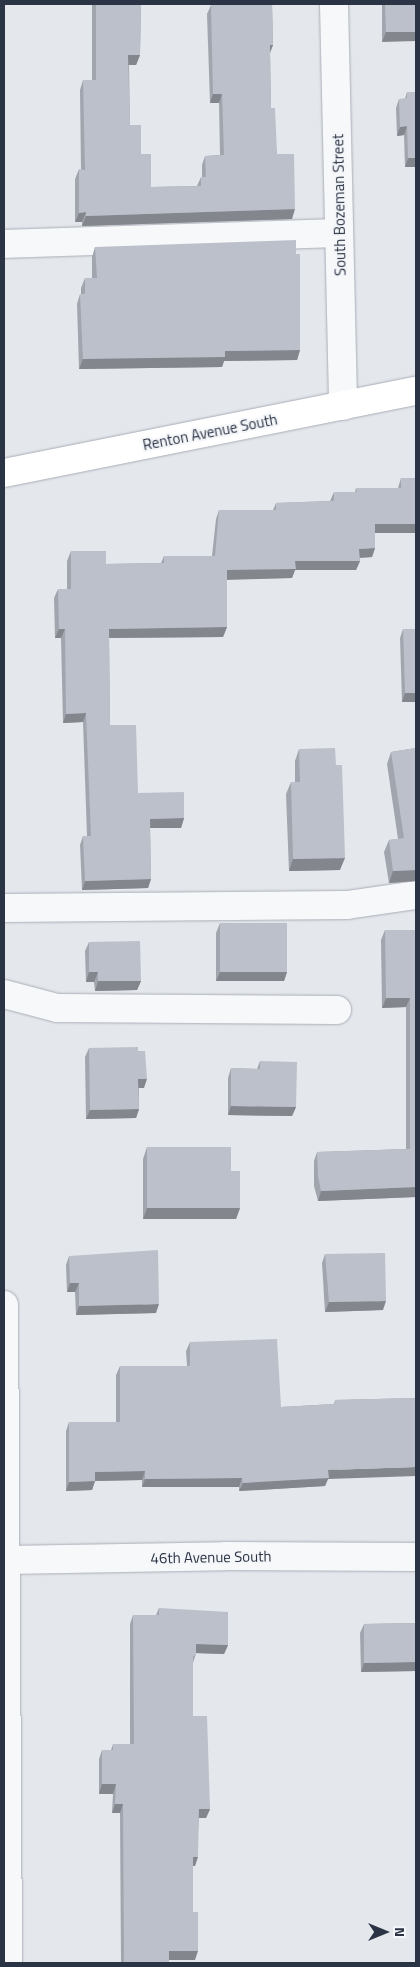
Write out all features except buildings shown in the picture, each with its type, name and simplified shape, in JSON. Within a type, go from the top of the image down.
[{"type":"main road","name":"Renton Avenue South","points":[[4,473],[416,391]]},
{"type":"street","name":"South Bozeman Street","points":[[334,4],[343,406]]},
{"type":"street","points":[[4,244],[339,233]]},
{"type":"street","points":[[4,908],[347,905],[416,895]]},
{"type":"street","points":[[4,994],[57,1008],[337,1010]]},
{"type":"street","points":[[4,1305],[5,1862],[8,1963]]},
{"type":"street","name":"46th Avenue South","points":[[5,1553],[416,1557]]}]
